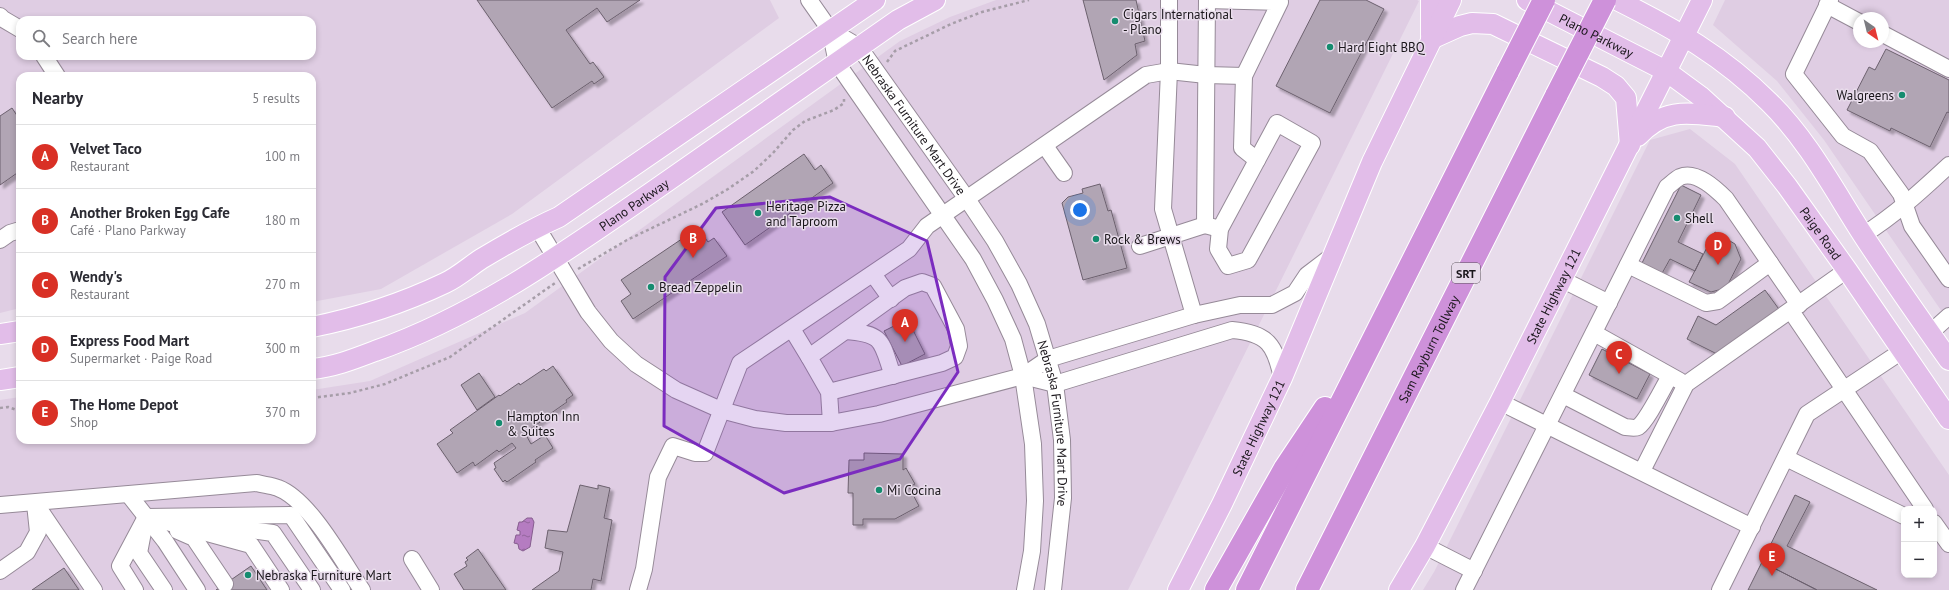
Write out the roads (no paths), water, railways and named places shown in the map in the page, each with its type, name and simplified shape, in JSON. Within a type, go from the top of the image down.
[{"type":"highway","points":[[1247,590],[1544,0]]},
{"type":"highway","name":"Sam Rayburn Tollway","points":[[1307,590],[1556,94],[1605,0]]},
{"type":"highway","points":[[1216,590],[1286,468],[1378,329]]},
{"type":"main road","points":[[316,326],[340,322],[446,282],[480,260],[537,227],[559,217],[875,0]]},
{"type":"main road","name":"Plano Parkway","points":[[316,368],[346,362],[400,342],[460,314],[556,259],[898,20],[935,0]]},
{"type":"main road","points":[[1430,0],[1431,39],[1460,26],[1472,23],[1493,24],[1602,77],[1616,86],[1626,98],[1630,145]]},
{"type":"main road","name":"State Highway 121","points":[[1178,590],[1222,504],[1282,378],[1372,162],[1451,0]]},
{"type":"main road","name":"Plano Parkway","points":[[1527,0],[1666,71]]},
{"type":"main road","points":[[1617,0],[1684,35],[1721,60],[1770,103],[1800,139],[1829,180],[1863,235],[1949,360]]},
{"type":"main road","name":"State Highway 121","points":[[1399,590],[1425,546],[1500,402],[1702,0]]},
{"type":"main road","name":"Paige Road","points":[[1666,71],[1725,117],[1757,148],[1787,186],[1847,270],[1949,419]]},
{"type":"main road","points":[[1630,145],[1647,126],[1659,119],[1671,115],[1682,113],[1725,117]]},
{"type":"main road","points":[[0,334],[16,332]]},
{"type":"main road","points":[[1902,351],[1930,333]]},
{"type":"main road","points":[[0,380],[16,378]]},
{"type":"street","points":[[809,0],[830,30]]},
{"type":"street","points":[[1170,0],[1164,209],[1170,236],[1194,315]]},
{"type":"street","points":[[1140,246],[1170,236],[1213,227],[1257,160],[1277,123],[1312,143],[1248,260],[1228,266],[1218,248],[1213,227],[1206,75],[1207,0],[1280,2],[1244,76],[1242,148],[1257,160]]},
{"type":"street","points":[[1853,18],[1829,3],[1794,74],[1843,136],[1870,151],[1901,194],[1912,226],[1949,279]]},
{"type":"street","points":[[0,16],[16,27]]},
{"type":"street","name":"Nebraska Furniture Mart Drive","points":[[830,30],[859,47],[967,199],[995,241],[1019,284],[1037,324],[1055,384],[1062,440],[1063,498],[1053,590]]},
{"type":"street","name":"Nebraska Furniture Mart Drive","points":[[830,30],[837,63],[973,260],[995,300],[1013,339],[1023,376],[1033,444],[1035,500],[1032,551],[1024,590]]},
{"type":"street","points":[[1889,37],[1949,69]]},
{"type":"street","points":[[47,60],[54,72]]},
{"type":"street","points":[[638,590],[644,569],[658,477],[673,446],[695,453],[705,453],[740,363],[909,249],[927,226],[1146,75],[1169,71],[1206,75],[1244,76]]},
{"type":"street","points":[[1045,146],[1064,173]]},
{"type":"street","points":[[1863,235],[1887,220],[1905,206],[1949,165]]},
{"type":"street","points":[[1464,590],[1667,187],[1681,177],[1695,177],[1715,188],[1726,199],[1770,263],[1795,308],[1845,390],[1923,506]]},
{"type":"street","points":[[537,227],[588,312],[610,341],[636,364],[676,390],[721,410],[755,419],[786,423],[831,423],[879,414],[1023,376],[1048,359],[1194,315],[1240,305],[1272,305],[1295,293],[1307,275],[1332,256]]},
{"type":"street","points":[[0,240],[10,233],[16,231]]},
{"type":"street","points":[[1628,265],[1706,303],[1718,301],[1770,263]]},
{"type":"street","points":[[1642,471],[1686,384],[1847,270]]},
{"type":"street","points":[[873,274],[891,298]]},
{"type":"street","points":[[1561,279],[1609,303]]},
{"type":"street","points":[[809,357],[905,288],[922,282],[933,286],[956,329],[959,346],[954,358],[942,363],[829,392]]},
{"type":"street","points":[[1930,333],[1949,316]]},
{"type":"street","points":[[792,329],[829,392],[831,423]]},
{"type":"street","points":[[1023,376],[1055,384],[1232,330],[1249,331],[1268,342],[1278,356],[1282,378]]},
{"type":"street","points":[[846,331],[865,332],[876,336],[882,345],[893,376]]},
{"type":"street","points":[[1594,333],[1686,384]]},
{"type":"street","points":[[1720,590],[1807,414],[1902,351]]},
{"type":"street","points":[[1563,395],[1625,427],[1638,427],[1645,419],[1670,376]]},
{"type":"street","points":[[1500,402],[1752,526]]},
{"type":"street","points":[[1786,458],[1901,515]]},
{"type":"street","points":[[0,505],[257,483],[279,488],[299,501],[312,516],[362,590]]},
{"type":"street","points":[[129,495],[198,590]]},
{"type":"street","points":[[0,571],[27,552],[38,532],[35,503]]},
{"type":"street","points":[[35,503],[94,590]]},
{"type":"street","points":[[146,517],[291,515],[342,590]]},
{"type":"street","points":[[146,517],[194,538],[224,584]]},
{"type":"street","points":[[135,590],[120,566],[146,517]]},
{"type":"street","points":[[146,517],[139,553],[164,590]]},
{"type":"street","points":[[146,517],[251,545],[281,590]]},
{"type":"street","points":[[146,517],[273,533],[312,590]]},
{"type":"street","points":[[1425,546],[1474,571]]},
{"type":"street","points":[[412,559],[431,590]]},
{"type":"water","points":[[527,518],[532,518],[534,522],[530,547],[523,551],[519,549],[518,544],[514,543],[516,535],[520,535],[520,531],[517,530],[519,522],[522,522]]},
{"type":"place","name":"Cigars International - Plano","points":[[1115,21]]},
{"type":"place","name":"Hard Eight BBQ","points":[[1330,47]]},
{"type":"place","name":"Walgreens","points":[[1902,95]]},
{"type":"place","name":"Heritage Pizza and Taproom","points":[[758,213]]},
{"type":"place","name":"Shell","points":[[1677,218]]},
{"type":"place","name":"Rock & Brews","points":[[1096,239]]},
{"type":"place","name":"Another Broken Egg Cafe","points":[[693,258]]},
{"type":"place","name":"Express Food Mart","points":[[1718,265]]},
{"type":"place","name":"Bread Zeppelin","points":[[651,287]]},
{"type":"place","name":"Velvet Taco","points":[[905,342]]},
{"type":"place","name":"Wendy's","points":[[1619,374]]},
{"type":"place","name":"Hampton Inn & Suites","points":[[499,423]]},
{"type":"place","name":"Mi Cocina","points":[[879,490]]},
{"type":"place","name":"Nebraska Furniture Mart","points":[[248,575]]},
{"type":"place","name":"The Home Depot","points":[[1772,576]]}]
